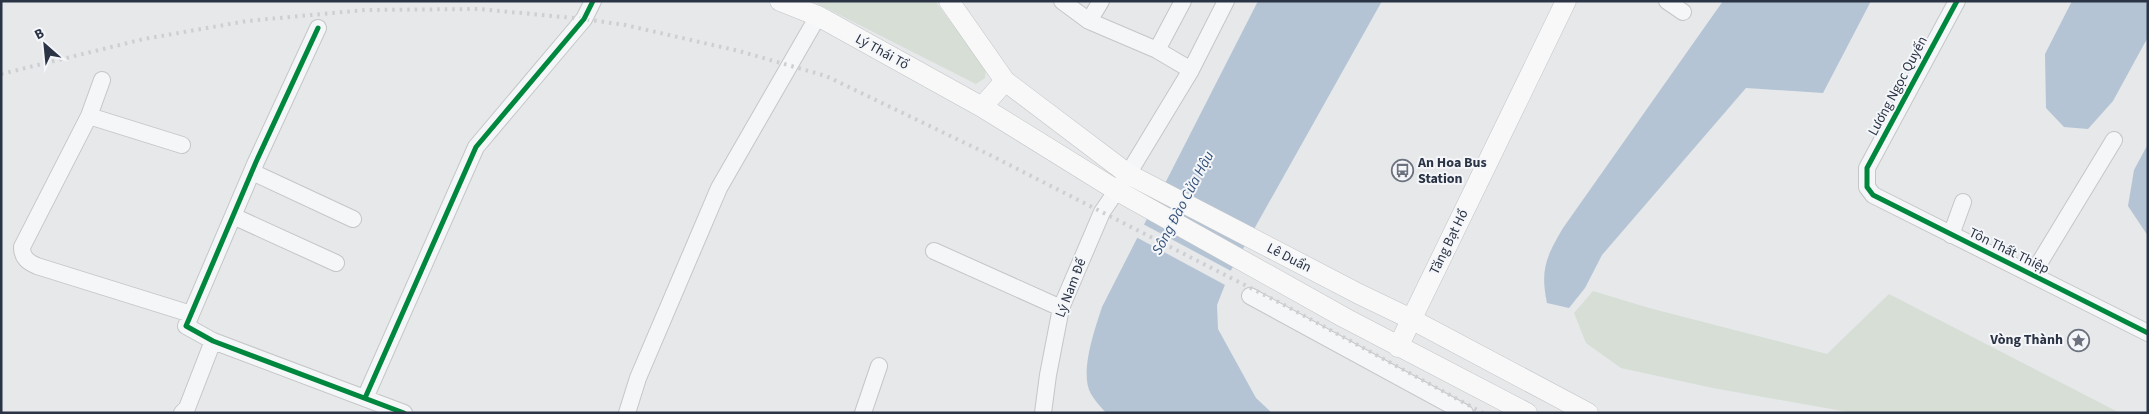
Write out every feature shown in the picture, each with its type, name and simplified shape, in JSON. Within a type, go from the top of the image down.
[{"type":"main road","name":"Lý Thái Tổ","points":[[780,1],[818,16],[982,106]]},
{"type":"main road","points":[[949,1],[1004,81],[982,106]]},
{"type":"main road","name":"Tăng Bạt Hổ","points":[[1398,347],[1566,1]]},
{"type":"main road","name":"Lê Duẩn","points":[[1004,81],[1133,176],[1269,248],[1411,319],[1588,413]]},
{"type":"main road","name":"Lê Duẩn","points":[[982,106],[1120,192],[1398,347],[1527,413]]},
{"type":"street","points":[[365,398],[476,147],[584,19],[593,1]]},
{"type":"street","points":[[1062,1],[1089,21],[1157,50],[1192,70]]},
{"type":"street","points":[[1089,21],[1100,1]]},
{"type":"street","points":[[1157,50],[1183,1]]},
{"type":"street","name":"Lý Nam Đế","points":[[1043,413],[1061,308],[1102,212],[1133,176],[1192,70],[1226,1]]},
{"type":"street","points":[[1667,1],[1683,12]]},
{"type":"street","name":"Lương Ngọc Quyến","points":[[1866,184],[1867,168],[1957,1]]},
{"type":"street","points":[[626,413],[638,378],[719,188],[818,16]]},
{"type":"street","points":[[318,28],[252,172],[186,326],[213,341],[404,413]]},
{"type":"street","points":[[102,80],[89,116],[22,247],[24,256],[30,263],[37,266],[191,314]]},
{"type":"street","points":[[89,116],[182,145]]},
{"type":"street","points":[[2032,275],[2114,140]]},
{"type":"street","points":[[252,172],[353,218]]},
{"type":"street","name":"Tôn Thất Thiệp","points":[[1866,184],[1873,195],[2148,333]]},
{"type":"street","points":[[1951,235],[1963,202]]},
{"type":"street","points":[[233,216],[336,263]]},
{"type":"street","points":[[934,251],[1061,308]]},
{"type":"street","points":[[1250,296],[1465,413]]},
{"type":"street","points":[[182,413],[187,408],[213,341]]},
{"type":"street","points":[[863,413],[879,366]]},
{"type":"shaded area","points":[[812,1],[935,1],[986,69],[985,78],[976,84]]},
{"type":"shaded area","points":[[1593,291],[1649,308],[1827,354],[1889,294],[2120,413],[1854,413],[1713,388],[1621,368],[1586,343],[1574,313]]},
{"type":"water","name":"Sông Đào Cửa Hậu","points":[[1258,1],[1382,1],[1230,272],[1217,305],[1218,329],[1256,398],[1272,413],[1106,413],[1091,394],[1087,375],[1089,351],[1102,307]]},
{"type":"water","points":[[1723,1],[1871,1],[1823,93],[1746,88],[1602,255],[1585,288],[1569,308],[1547,303],[1544,281],[1546,264],[1552,247],[1563,228]]},
{"type":"water","points":[[2072,1],[2148,1],[2148,37],[2113,101],[2088,129],[2064,127],[2046,108],[2045,54]]},
{"type":"water","points":[[2148,144],[2148,236],[2128,206],[2134,170]]},
{"type":"pier","points":[[1143,224],[1233,272],[1227,286],[1136,237]]},
{"type":"railway","points":[[1,74],[144,39],[247,21],[365,10],[479,9],[584,19],[625,25],[739,51],[826,76],[992,156],[1286,306],[1483,413]]},
{"type":"cycle path","points":[[365,398],[476,147],[584,19],[593,1]]},
{"type":"cycle path","points":[[1957,1],[1867,168],[1867,187],[1873,195],[2148,333]]},
{"type":"cycle path","points":[[318,28],[256,162],[186,326],[213,341],[404,413]]},
{"type":"place","name":"An Hoa Bus Station","points":[[1402,171]]},
{"type":"place","name":"Vòng Thành","points":[[2079,340]]}]
